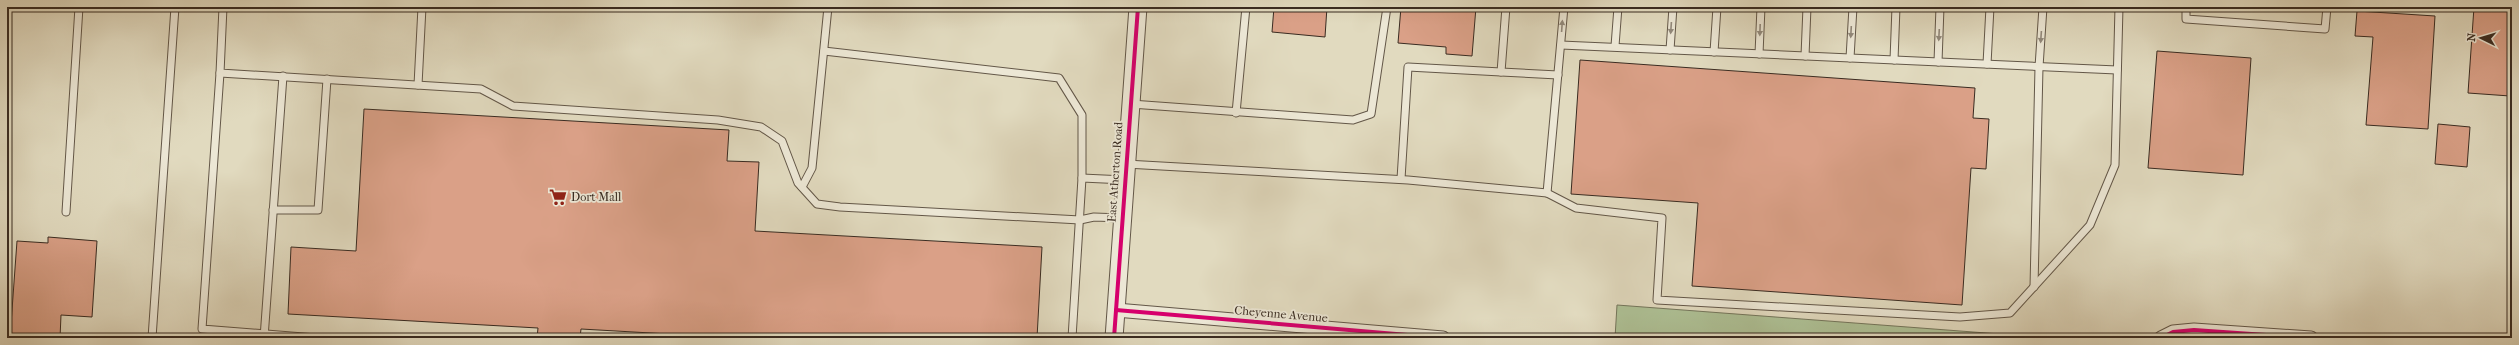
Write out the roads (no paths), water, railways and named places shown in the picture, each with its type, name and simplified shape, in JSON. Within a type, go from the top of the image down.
[{"type":"street","name":"East Atherton Road","points":[[1114,338],[1138,7]]},
{"type":"street","name":"Cheyenne Avenue","points":[[1116,310],[1443,338]]},
{"type":"street","points":[[2161,338],[2173,332],[2194,330],[2311,338]]},
{"type":"lane","points":[[66,212],[78,7]]},
{"type":"lane","points":[[152,338],[175,7]]},
{"type":"lane","points":[[223,7],[220,73],[202,329],[264,337],[316,338]]},
{"type":"lane","points":[[418,85],[422,7]]},
{"type":"lane","points":[[802,187],[812,168],[828,7]]},
{"type":"lane","points":[[1236,113],[1246,7]]},
{"type":"lane","points":[[1130,104],[1236,113],[1353,120],[1371,114],[1386,7]]},
{"type":"lane","points":[[1501,72],[1506,7]]},
{"type":"lane","points":[[1547,193],[1564,7]]},
{"type":"lane","points":[[1615,46],[1618,7]]},
{"type":"lane","points":[[1670,50],[1673,7]]},
{"type":"lane","points":[[1714,52],[1717,7]]},
{"type":"lane","points":[[1759,54],[1761,7]]},
{"type":"lane","points":[[1805,56],[1807,7]]},
{"type":"lane","points":[[1850,58],[1853,7]]},
{"type":"lane","points":[[1894,60],[1896,7]]},
{"type":"lane","points":[[1938,62],[1940,7]]},
{"type":"lane","points":[[1987,64],[1990,7]]},
{"type":"lane","points":[[2034,287],[2039,67],[2043,7]]},
{"type":"lane","points":[[1082,178],[1125,172],[1401,180],[1547,193],[1576,208],[1662,218],[1657,300],[1960,317],[2010,313],[2090,225],[2115,165],[2119,7]]},
{"type":"lane","points":[[2186,7],[2186,19],[2325,29],[2327,7]]},
{"type":"lane","points":[[1561,45],[1615,46],[1670,50],[2117,70]]},
{"type":"lane","points":[[824,51],[1059,78],[1082,115],[1082,178],[1072,338]]},
{"type":"lane","points":[[1401,180],[1408,67],[1558,75]]},
{"type":"lane","points":[[220,73],[481,89],[513,106],[718,120],[761,127],[782,141],[802,187],[816,204],[840,207],[1080,220],[1094,216],[1122,218]]},
{"type":"lane","points":[[264,337],[283,76]]},
{"type":"lane","points":[[273,210],[318,210],[327,79]]},
{"type":"place","name":"Dort Mall","points":[[558,197]]}]
